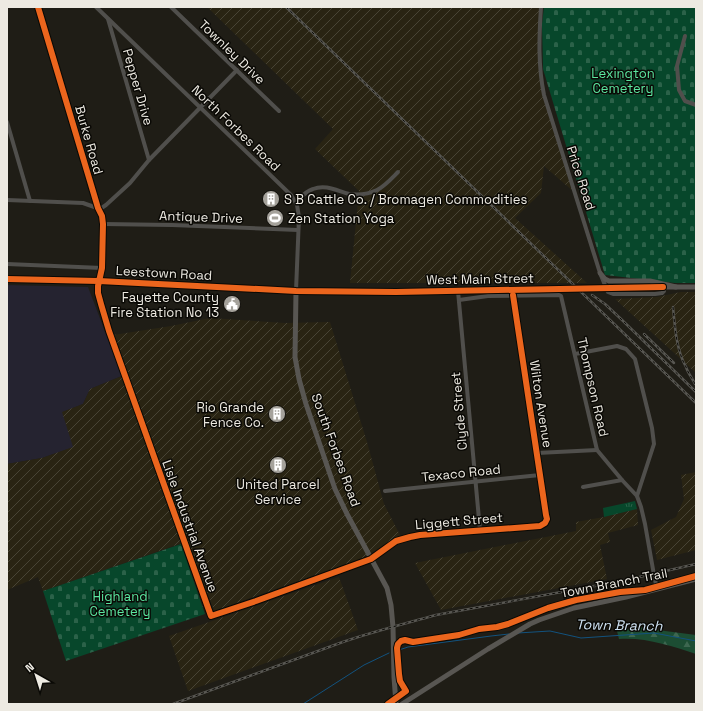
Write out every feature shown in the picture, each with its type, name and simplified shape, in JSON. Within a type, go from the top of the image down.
[{"type":"main road","points":[[600,273],[609,281],[650,281],[676,287]]},
{"type":"main road","name":"Leestown Road","points":[[7,279],[99,281],[296,291]]},
{"type":"main road","name":"West Main Street","points":[[296,291],[396,292],[696,287]]},
{"type":"main road","name":"South Forbes Road","points":[[296,291],[295,357],[306,404],[335,489],[386,588],[391,605],[394,626],[394,677],[396,704]]},
{"type":"main road","points":[[402,704],[478,655],[530,624],[574,608],[696,579]]},
{"type":"street","name":"Burke Road","points":[[38,7],[98,208],[102,216],[102,268],[99,281]]},
{"type":"street","name":"North Forbes Road","points":[[96,7],[276,180],[296,202]]},
{"type":"street","name":"Townley Drive","points":[[171,7],[279,110]]},
{"type":"street","name":"Price Road","points":[[541,7],[539,32],[540,71],[544,95],[600,273],[607,290],[613,294],[662,293],[664,291],[663,287]]},
{"type":"street","name":"Pepper Drive","points":[[108,18],[149,160]]},
{"type":"street","points":[[685,36],[677,66],[679,90],[685,101],[696,105]]},
{"type":"street","points":[[7,200],[83,202],[98,208],[102,208],[130,182],[149,160],[237,70]]},
{"type":"street","points":[[7,122],[30,201]]},
{"type":"street","points":[[296,291],[299,210],[296,202],[306,192],[314,188],[330,188],[353,194],[377,190],[385,185],[398,172]]},
{"type":"street","name":"Antique Drive","points":[[103,224],[298,230]]},
{"type":"street","points":[[7,264],[102,268]]},
{"type":"street","name":"Lisle Industrial Avenue","points":[[99,281],[98,293],[109,331],[211,616],[371,559]]},
{"type":"street","name":"Clyde Street","points":[[458,291],[480,530]]},
{"type":"street","points":[[459,300],[488,296],[513,295]]},
{"type":"street","name":"Thompson Road","points":[[513,295],[559,295],[562,298],[597,450],[637,496],[641,507],[658,589]]},
{"type":"street","name":"Wilton Avenue","points":[[513,295],[546,515]]},
{"type":"street","points":[[575,354],[617,346],[626,350],[635,359],[652,428],[654,444],[637,496]]},
{"type":"street","points":[[537,453],[597,450]]},
{"type":"street","name":"Texaco Road","points":[[385,491],[540,476]]},
{"type":"street","points":[[583,487],[622,480]]},
{"type":"street","name":"Liggett Street","points":[[371,559],[396,541],[404,538],[480,530],[540,526],[546,522],[546,515]]},
{"type":"shaded area","points":[[207,7],[541,7],[541,81],[574,192],[544,166],[541,193],[515,218],[587,283],[350,283],[359,191],[315,149],[333,129]]},
{"type":"shaded area","points":[[7,285],[88,287],[122,376],[90,389],[83,404],[63,412],[74,447],[42,458],[7,464]]},
{"type":"shaded area","points":[[681,292],[696,292],[696,373],[615,299],[657,297]]},
{"type":"shaded area","points":[[210,318],[285,323],[330,322],[367,442],[384,504],[400,535],[363,558],[214,611],[188,541],[43,591],[38,577],[7,590],[7,464],[42,458],[73,447],[62,412],[83,404],[90,389],[122,376],[107,336]]},
{"type":"shaded area","points":[[696,472],[696,550],[657,560],[651,530],[676,517],[684,499],[681,475]]},
{"type":"shaded area","points":[[637,509],[638,525],[608,533],[610,542],[600,545],[607,579],[441,610],[415,563],[576,531],[576,522]]},
{"type":"shaded area","points":[[339,577],[358,630],[188,691],[169,636]]},
{"type":"green space","name":"Lexington Cemetery","points":[[544,7],[696,7],[696,283],[675,283],[605,275],[543,69],[542,24]]},
{"type":"green space","points":[[635,501],[637,509],[604,517],[603,508]]},
{"type":"green space","name":"Highland Cemetery","points":[[181,544],[205,614],[66,661],[43,591]]},
{"type":"green space","points":[[640,627],[696,635],[696,654],[668,645],[639,639],[619,639],[617,631]]},
{"type":"waterway","name":"Town Branch","points":[[518,633],[550,631],[581,638],[654,633],[696,641]]},
{"type":"waterway","name":"Town Branch","points":[[399,650],[408,647],[509,634]]},
{"type":"waterway","name":"Town Branch","points":[[303,704],[364,665],[389,653]]},
{"type":"railway","points":[[286,7],[696,403]]},
{"type":"railway","points":[[592,295],[605,304],[696,392]]},
{"type":"railway","points":[[673,307],[676,338],[680,353],[695,384]]},
{"type":"railway","points":[[644,334],[674,363]]},
{"type":"railway","points":[[173,704],[352,639],[436,615],[622,581],[696,564]]},
{"type":"cycle path","points":[[38,7],[98,208],[102,216],[102,268],[98,286],[101,304],[109,331],[211,616],[371,559],[396,541],[410,537],[540,526],[545,523],[547,519],[513,295]]},
{"type":"cycle path","points":[[7,279],[99,281],[296,291],[396,292],[663,287]]},
{"type":"cycle path","name":"Town Branch Trail","points":[[388,704],[406,691],[400,681],[399,674],[397,648],[401,641],[405,640],[413,642],[497,627],[548,608],[576,600],[620,592],[645,590],[696,576]]},
{"type":"place","name":"S B Cattle Co. / Bromagen Commodities","points":[[271,199]]},
{"type":"place","name":"Zen Station Yoga","points":[[275,218]]},
{"type":"place","name":"Fayette County Fire Station No 13","points":[[232,304]]},
{"type":"place","name":"Rio Grande Fence Co.","points":[[277,414]]},
{"type":"place","name":"United Parcel Service","points":[[278,465]]}]
